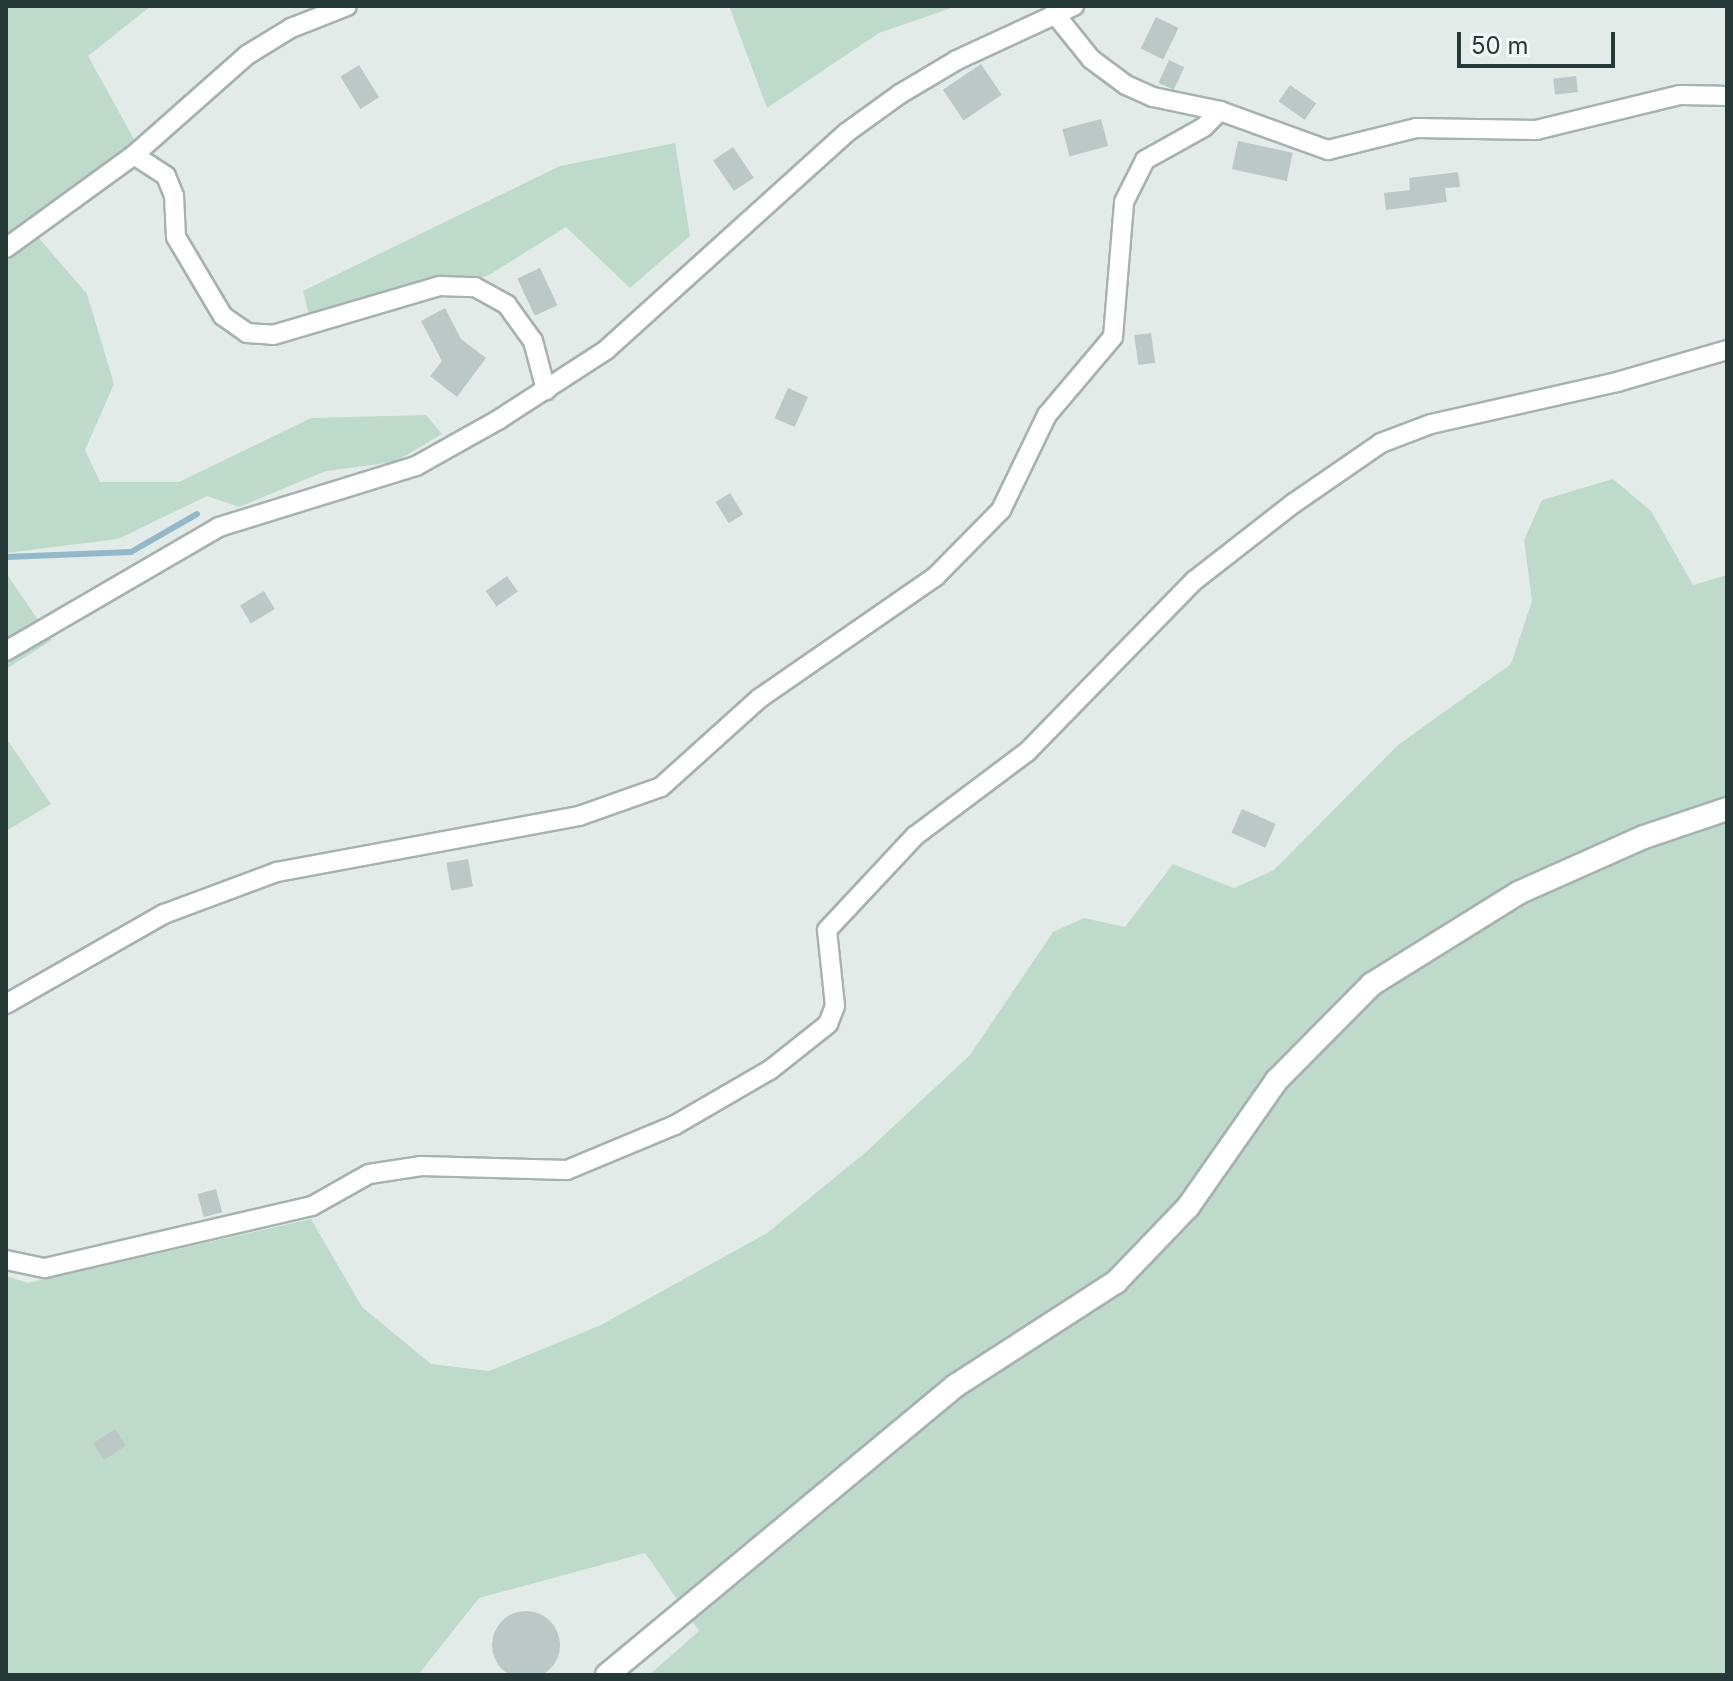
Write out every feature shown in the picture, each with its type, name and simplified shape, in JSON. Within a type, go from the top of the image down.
[{"type":"street","points":[[6,248],[134,155],[247,55],[291,28],[347,6]]},
{"type":"street","points":[[6,651],[207,533],[331,489],[416,466],[546,390],[606,350],[846,133],[957,60],[1074,6]]},
{"type":"street","points":[[1054,13],[1091,59],[1126,85],[1153,97],[1220,111],[1328,150],[1416,128],[1536,130],[1680,95],[1727,96]]},
{"type":"street","points":[[6,1004],[164,914],[277,872],[579,816],[661,787],[760,698],[936,576],[1001,510],[1047,415],[1113,337],[1124,202],[1145,160],[1204,127],[1220,111]]},
{"type":"street","points":[[134,155],[166,176],[174,196],[176,237],[223,316],[247,333],[273,335],[440,286],[475,287],[507,305],[533,341],[546,390]]},
{"type":"street","points":[[6,1260],[45,1268],[312,1206],[369,1174],[421,1166],[567,1170],[675,1125],[770,1070],[828,1024],[835,1006],[827,930],[915,836],[1027,752],[1195,580],[1294,503],[1381,443],[1431,424],[1617,382],[1727,350]]},
{"type":"street","points":[[607,1675],[955,1386],[1116,1282],[1188,1207],[1277,1080],[1372,984],[1518,893],[1644,837],[1727,809]]},
{"type":"green space","points":[[6,6],[151,6],[88,56],[135,141],[25,222],[87,294],[114,384],[85,450],[100,482],[179,482],[311,418],[426,415],[442,434],[395,462],[326,471],[239,507],[207,496],[118,539],[6,553]]},
{"type":"green space","points":[[729,6],[957,6],[879,33],[767,108]]},
{"type":"green space","points":[[675,143],[690,236],[630,288],[566,227],[489,275],[314,334],[303,291],[560,166]]},
{"type":"green space","points":[[1613,479],[1651,511],[1693,585],[1727,575],[1727,1675],[649,1675],[699,1631],[645,1553],[479,1598],[418,1675],[6,1675],[6,1276],[28,1283],[311,1219],[362,1307],[431,1364],[489,1371],[601,1325],[767,1233],[866,1152],[970,1055],[1053,932],[1084,918],[1125,927],[1173,864],[1234,888],[1274,870],[1398,745],[1511,664],[1532,601],[1524,540],[1542,500]]},
{"type":"green space","points":[[6,573],[52,640],[6,669]]},
{"type":"green space","points":[[6,738],[51,804],[6,831]]},
{"type":"building","points":[[1156,17],[1178,28],[1163,59],[1141,48]]},
{"type":"building","points":[[1169,60],[1184,67],[1174,90],[1158,83]]},
{"type":"building","points":[[981,64],[1002,95],[964,120],[943,90]]},
{"type":"building","points":[[359,65],[379,97],[360,109],[340,77]]},
{"type":"building","points":[[1576,76],[1578,92],[1555,95],[1553,79]]},
{"type":"building","points":[[1290,85],[1316,103],[1305,120],[1279,101]]},
{"type":"building","points":[[1101,119],[1108,146],[1070,156],[1062,129]]},
{"type":"building","points":[[1238,141],[1293,153],[1287,181],[1232,169]]},
{"type":"building","points":[[733,147],[754,178],[734,191],[713,160]]},
{"type":"building","points":[[1458,172],[1460,187],[1445,188],[1447,202],[1386,210],[1384,193],[1410,190],[1409,178]]},
{"type":"building","points":[[540,268],[557,305],[535,316],[517,279]]},
{"type":"building","points":[[445,308],[461,339],[486,358],[457,397],[430,376],[442,361],[421,321]]},
{"type":"building","points":[[1151,333],[1155,363],[1138,365],[1134,335]]},
{"type":"building","points":[[788,388],[808,397],[795,427],[775,418]]},
{"type":"building","points":[[730,493],[743,514],[729,523],[716,502]]},
{"type":"building","points":[[507,576],[518,592],[497,606],[486,591]]},
{"type":"building","points":[[264,591],[275,609],[251,623],[240,605]]},
{"type":"building","points":[[1242,809],[1276,824],[1265,848],[1231,833]]},
{"type":"building","points":[[468,859],[473,887],[451,890],[446,863]]},
{"type":"building","points":[[216,1189],[222,1212],[204,1217],[198,1194]]},
{"type":"building","points":[[115,1429],[126,1446],[104,1460],[93,1443]]},
{"type":"building","points":[[526,1611],[550,1621],[560,1645],[550,1669],[526,1679],[502,1669],[492,1645],[502,1621]]},
{"type":"waterway","points":[[6,557],[131,552],[197,514]]}]
